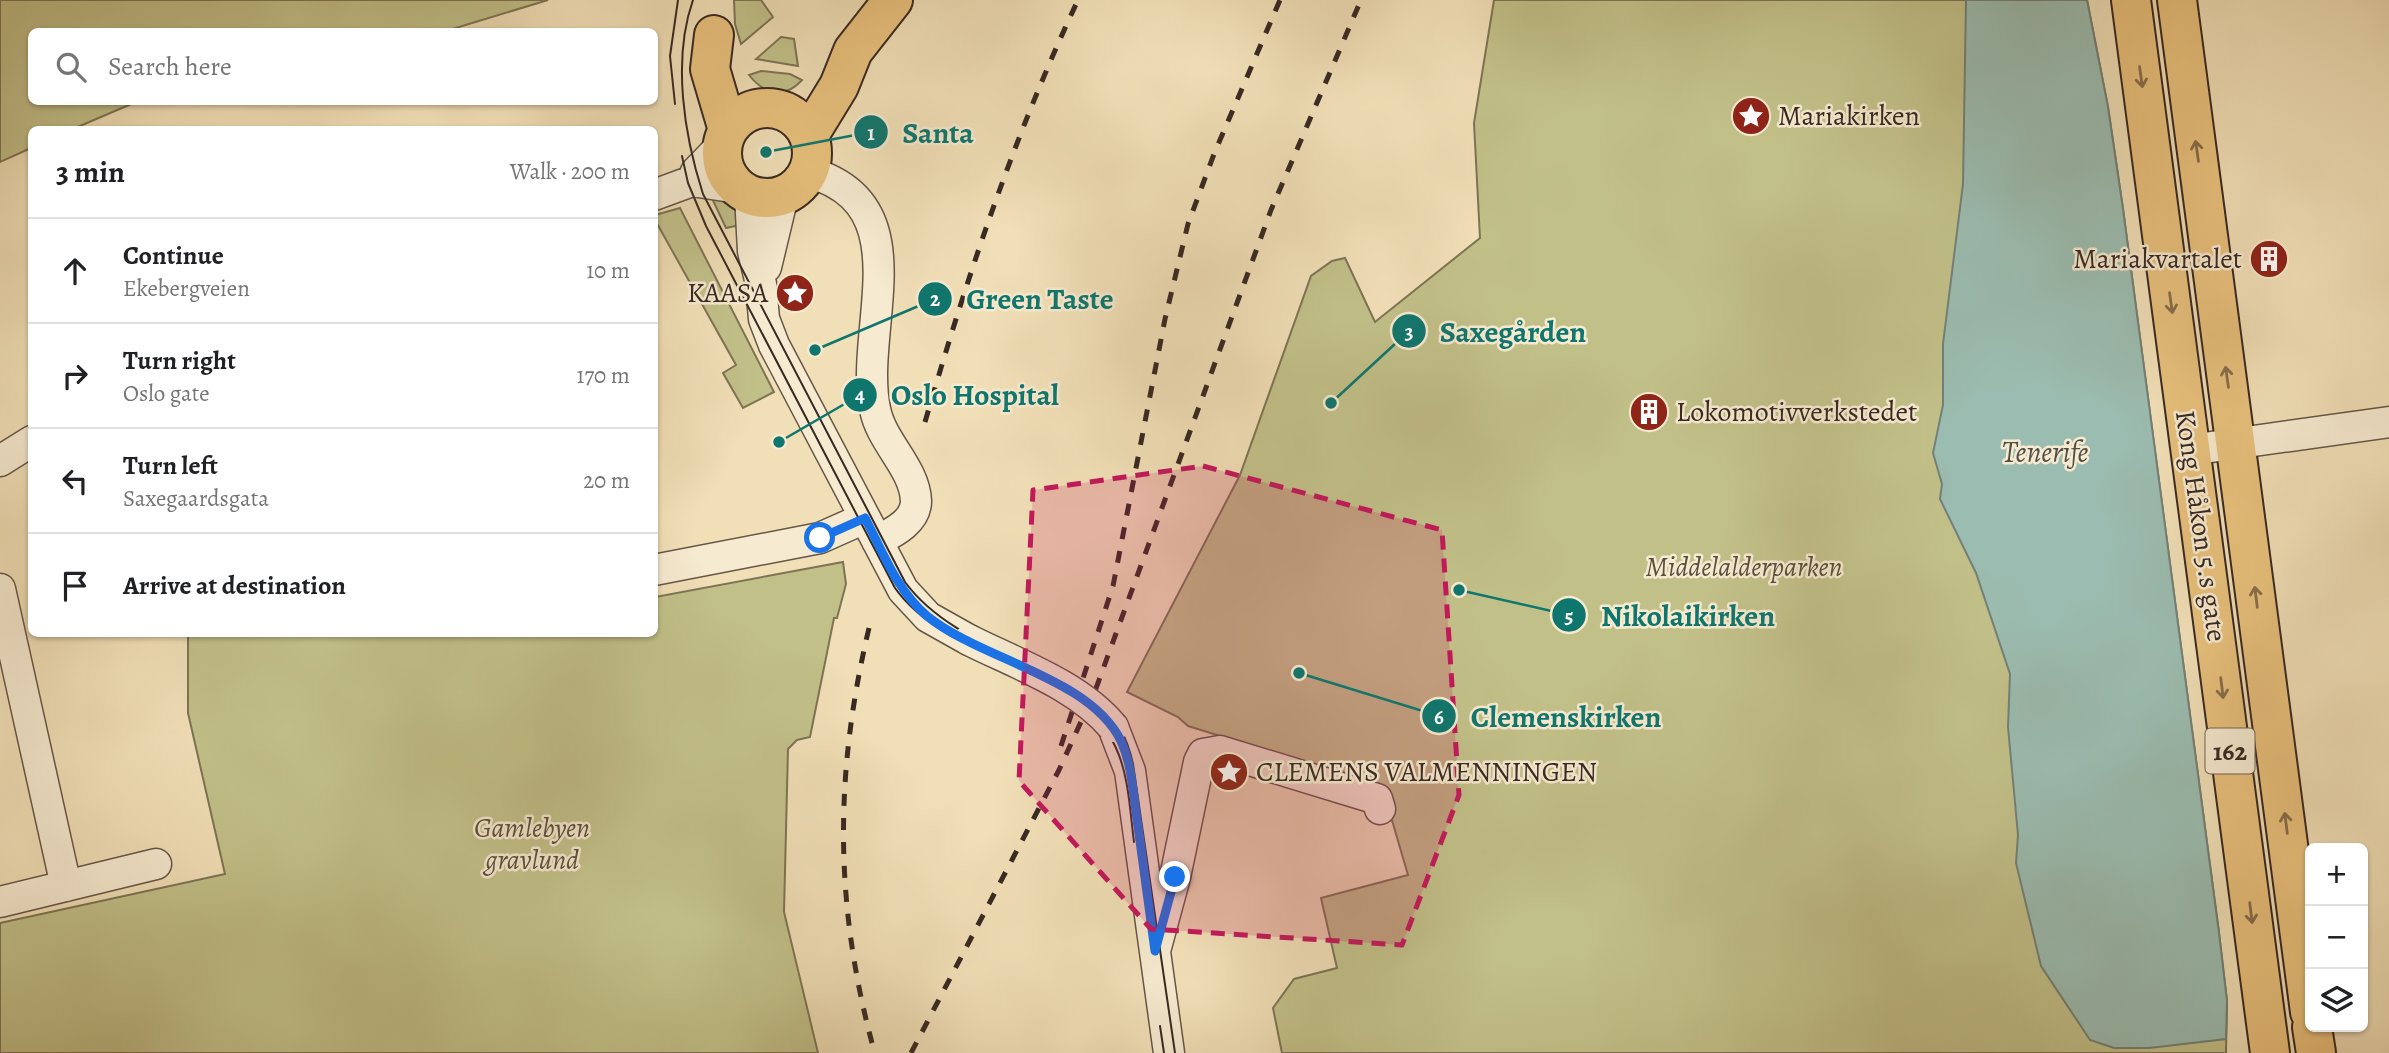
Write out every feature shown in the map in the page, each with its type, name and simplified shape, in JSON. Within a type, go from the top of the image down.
[{"type":"main road","points":[[776,158],[714,36],[710,69],[725,137],[726,173],[776,158],[816,119],[839,86],[853,51],[893,0]]},
{"type":"main road","name":"Kong Håkon 5.s gate","points":[[2179,0],[2305,974]]},
{"type":"main road","name":"Kong Håkon 5.s gate","points":[[2132,5],[2270,1053]]},
{"type":"main road","points":[[725,137],[740,117],[776,158]]},
{"type":"main road","points":[[2313,1032],[2316,1053]]},
{"type":"street","points":[[2132,5],[2179,0]]},
{"type":"street","points":[[692,181],[696,172],[725,137]]},
{"type":"street","points":[[776,158],[753,251],[761,284],[766,328],[903,590],[935,621],[1073,693],[1092,705],[1113,727],[1130,771],[1169,1053]]},
{"type":"street","points":[[658,194],[692,181],[776,158],[839,183],[855,199],[873,227],[879,252],[873,355],[874,409],[883,434],[911,482],[916,501],[909,518],[896,531],[871,530],[820,538],[658,569]]},
{"type":"street","points":[[2190,450],[2389,422]]},
{"type":"street","points":[[0,461],[28,444]]},
{"type":"street","points":[[0,590],[66,886]]},
{"type":"street","points":[[1155,951],[1203,754],[1220,751],[1339,787],[1377,799],[1380,809]]},
{"type":"street","points":[[0,902],[156,864]]},
{"type":"highlighted area","points":[[1203,466],[1442,530],[1459,795],[1402,945],[1151,929],[1019,781],[1033,490]]},
{"type":"green space","points":[[0,0],[548,0],[456,28],[28,28],[28,105],[129,105],[80,126],[28,126],[28,149],[0,162]]},
{"type":"green space","points":[[734,0],[761,0],[773,17],[741,44],[735,24]]},
{"type":"green space","name":"Middelalderparken","points":[[1494,0],[2087,0],[2108,107],[2123,209],[2219,933],[2227,1001],[2226,1053],[1282,1053],[1273,1008],[1294,979],[1337,968],[1321,898],[1408,875],[1382,786],[1188,726],[1178,717],[1127,692],[1240,475],[1311,276],[1332,261],[1345,258],[1375,322],[1480,238],[1474,123]]},
{"type":"green space","points":[[781,37],[794,39],[798,66],[756,59]]},
{"type":"green space","points":[[761,71],[790,74],[802,80],[788,90],[774,92],[761,87],[749,75]]},
{"type":"green space","points":[[709,192],[735,201],[744,224],[726,228]]},
{"type":"green space","points":[[680,208],[774,392],[743,408],[723,373],[736,365],[658,225],[658,214]]},
{"type":"green space","name":"Gamlebyen gravlund","points":[[843,562],[846,584],[837,618],[834,618],[810,737],[797,740],[788,749],[784,912],[818,1053],[0,1053],[0,923],[225,874],[188,713],[188,637],[658,637],[658,596]]},
{"type":"water","name":"Tenerife","points":[[1966,0],[2087,0],[2108,107],[2123,209],[2219,933],[2227,1001],[2226,1039],[2149,1048],[2114,1048],[2090,1040],[2041,966],[2016,863],[2018,835],[2008,727],[2010,674],[1976,573],[1940,499],[1942,484],[1933,453],[1943,405],[1943,344],[1963,184]]},
{"type":"tram line","points":[[675,104],[670,56],[678,0]]},
{"type":"tram line","points":[[693,0],[683,47],[683,97],[690,147],[703,194],[905,582],[924,603],[969,635],[1047,673],[1096,701],[1110,714],[1128,745],[1175,1053]]},
{"type":"tram line","points":[[682,156],[688,183],[706,226],[895,588],[918,613],[947,634],[1045,682],[1074,700],[1099,722],[1116,748],[1124,770],[1134,842]]},
{"type":"tram line","points":[[1160,1026],[1164,1053]]},
{"type":"railway","points":[[925,422],[993,208],[1033,103],[1078,0]]},
{"type":"railway","points":[[1061,746],[1113,586],[1165,319],[1188,224],[1214,154],[1280,0]]},
{"type":"railway","points":[[911,1053],[1059,770],[1095,691],[1271,210],[1361,0]]},
{"type":"railway","points":[[869,628],[850,733],[844,836],[845,887],[851,938],[872,1043]]},
{"type":"place","name":"Mariakirken","points":[[1751,116]]},
{"type":"place","name":"Santa","points":[[766,152]]},
{"type":"place","name":"Mariakvartalet","points":[[2269,259]]},
{"type":"place","name":"KAASA","points":[[795,293]]},
{"type":"place","name":"Green Taste","points":[[815,350]]},
{"type":"place","name":"Saxegården","points":[[1331,403]]},
{"type":"place","name":"Lokomotivverkstedet","points":[[1649,412]]},
{"type":"place","name":"Oslo Hospital","points":[[779,442]]},
{"type":"place","name":"Nikolaikirken","points":[[1459,590]]},
{"type":"place","name":"Clemenskirken","points":[[1299,673]]},
{"type":"place","name":"CLEMENS VALMENNINGEN","points":[[1229,772]]},
{"type":"route","points":[[820,538],[865,518],[903,590],[925,614],[947,629],[1073,693],[1092,705],[1113,727],[1121,740],[1130,771],[1155,951],[1175,877]]}]
